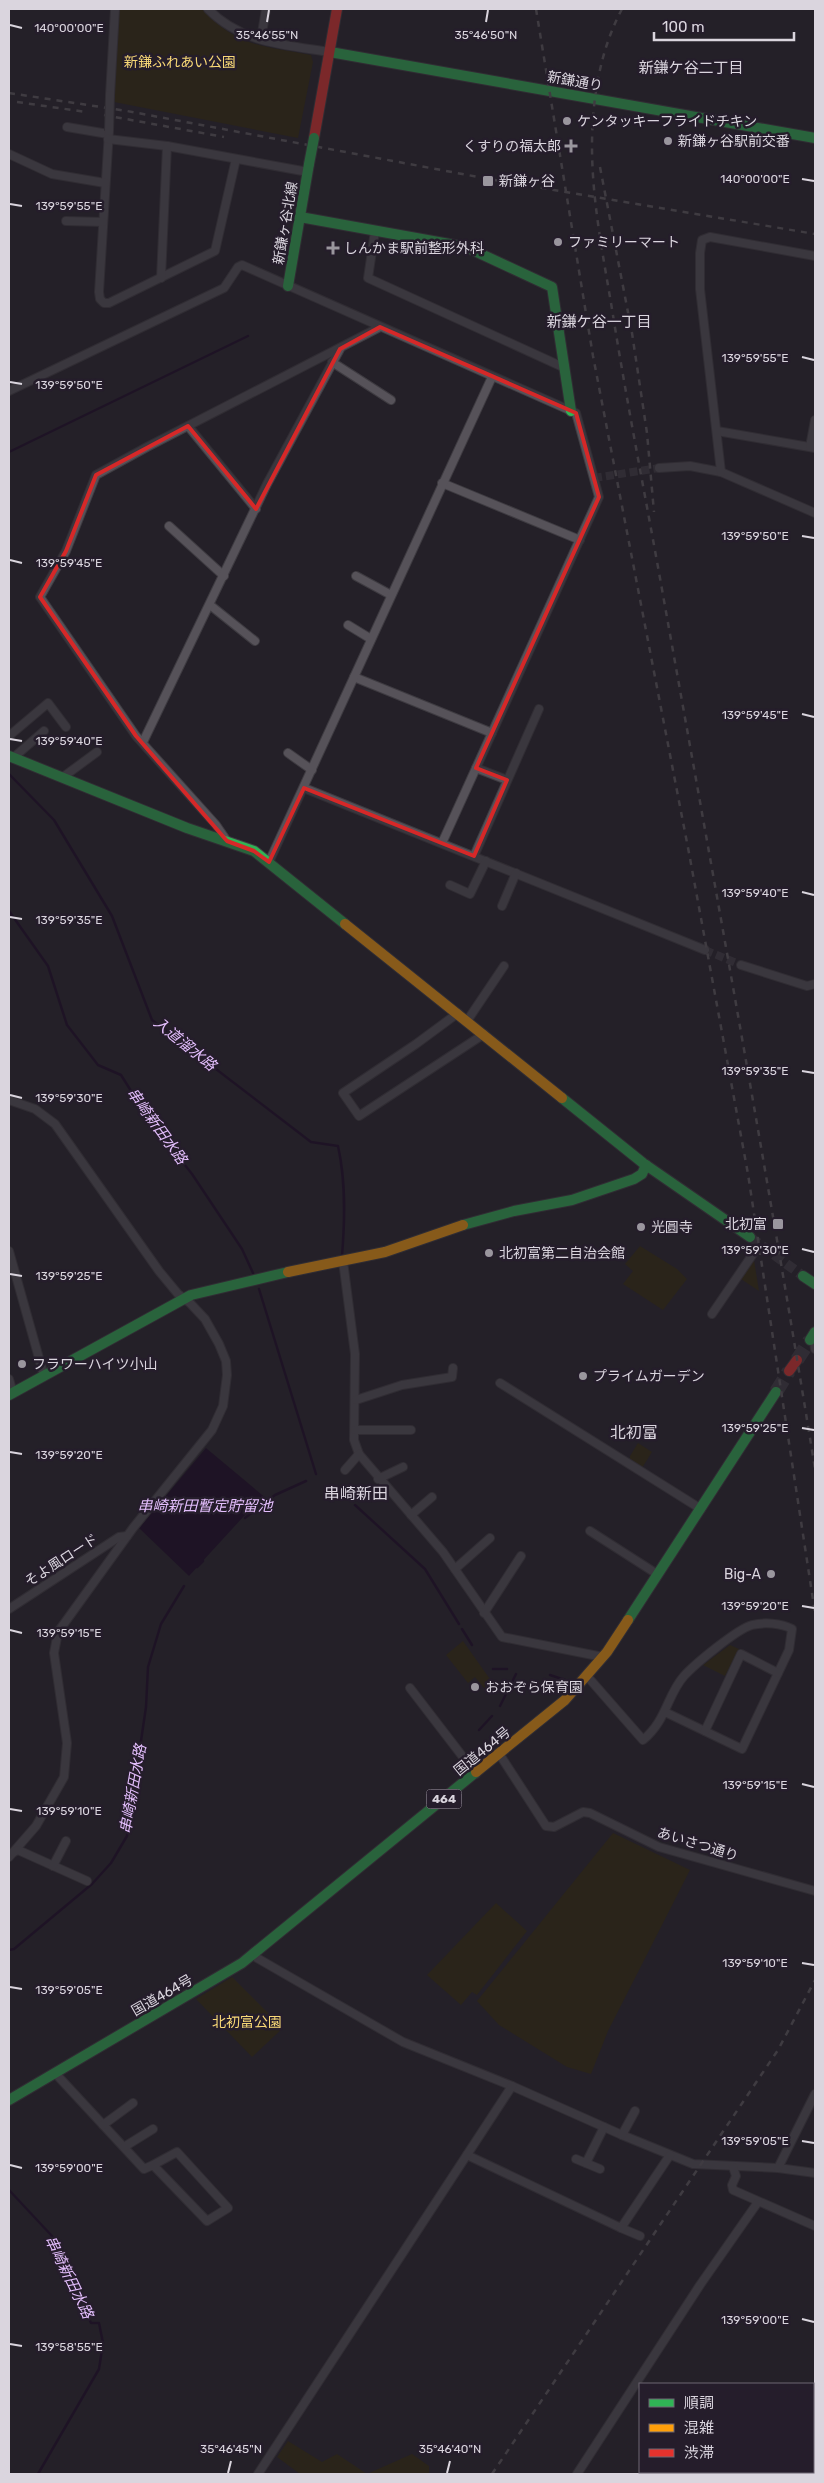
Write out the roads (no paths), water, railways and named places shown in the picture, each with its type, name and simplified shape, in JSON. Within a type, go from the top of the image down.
[{"type":"main road","points":[[330,52],[337,9]]},
{"type":"main road","name":"新鎌ヶ谷北線","points":[[288,286],[330,52]]},
{"type":"main road","name":"新鎌通り","points":[[330,52],[815,138]]},
{"type":"main road","points":[[300,217],[466,247],[552,287],[571,411]]},
{"type":"main road","points":[[11,757],[178,825],[254,851],[646,1165],[750,1237]]},
{"type":"main road","points":[[11,1394],[184,1298],[228,1284],[385,1252],[465,1224],[514,1211],[572,1200],[614,1188],[642,1174],[646,1165]]},
{"type":"main road","points":[[803,1276],[815,1284]]},
{"type":"main road","points":[[790,1372],[797,1360]]},
{"type":"main road","name":"国道464号","points":[[9,2100],[242,1963],[500,1755],[565,1700],[603,1657],[776,1392]]},
{"type":"street","points":[[115,9],[100,299],[104,303],[215,251],[236,159]]},
{"type":"street","points":[[208,9],[240,34],[330,52]]},
{"type":"street","points":[[261,39],[266,9]]},
{"type":"street","points":[[67,127],[236,159],[308,168]]},
{"type":"street","points":[[160,278],[167,146]]},
{"type":"street","points":[[9,154],[52,174],[105,183]]},
{"type":"street","points":[[66,221],[103,222]]},
{"type":"street","points":[[375,231],[368,278],[565,368]]},
{"type":"street","points":[[721,472],[700,289],[702,240],[710,238],[815,256]]},
{"type":"street","points":[[9,391],[224,288],[242,265],[576,413],[599,497],[442,843]]},
{"type":"street","points":[[227,841],[216,825],[143,742],[92,674],[40,597],[66,551],[96,476],[188,426],[380,327]]},
{"type":"street","points":[[143,742],[256,509],[340,349]]},
{"type":"street","points":[[332,362],[391,400]]},
{"type":"street","points":[[269,862],[492,377]]},
{"type":"street","points":[[717,430],[813,447],[815,420]]},
{"type":"street","points":[[188,426],[256,509]]},
{"type":"street","points":[[659,468],[690,466],[721,472],[815,512]]},
{"type":"street","points":[[442,483],[580,540]]},
{"type":"street","points":[[169,526],[224,576]]},
{"type":"street","points":[[356,576],[391,594]]},
{"type":"street","points":[[210,604],[255,641]]},
{"type":"street","points":[[348,625],[371,639]]},
{"type":"street","points":[[354,677],[492,733]]},
{"type":"street","points":[[9,736],[48,703],[66,727]]},
{"type":"street","points":[[474,856],[539,709]]},
{"type":"street","points":[[11,757],[44,732]]},
{"type":"street","points":[[63,777],[97,752]]},
{"type":"street","points":[[288,752],[312,770]]},
{"type":"street","points":[[476,768],[508,780]]},
{"type":"street","points":[[304,788],[705,950]]},
{"type":"street","points":[[450,885],[470,894],[486,861]]},
{"type":"street","points":[[502,906],[516,873]]},
{"type":"street","points":[[742,965],[807,986],[815,984]]},
{"type":"street","points":[[468,1021],[504,966]]},
{"type":"street","points":[[458,1013],[343,1093],[359,1116],[484,1034]]},
{"type":"street","points":[[9,1100],[35,1109],[55,1124],[159,1272],[178,1294],[205,1319],[226,1361],[227,1375],[223,1406],[212,1430],[128,1536],[58,1632],[54,1660],[65,1724],[66,1766],[58,1790],[48,1808],[18,1850],[9,1856]]},
{"type":"street","points":[[9,1251],[44,1376]]},
{"type":"street","points":[[712,1314],[755,1252]]},
{"type":"street","points":[[343,1261],[355,1354],[356,1400],[354,1440],[359,1454],[455,1569],[497,1633],[509,1640],[603,1657]]},
{"type":"street","points":[[356,1400],[402,1385],[452,1377],[453,1368]]},
{"type":"street","points":[[9,1378],[11,1394]]},
{"type":"street","points":[[500,1383],[701,1509]]},
{"type":"street","points":[[354,1430],[411,1430]]},
{"type":"street","points":[[344,1470],[359,1454]]},
{"type":"street","points":[[378,1478],[403,1467]]},
{"type":"street","points":[[411,1516],[432,1497]]},
{"type":"street","points":[[590,1531],[657,1574]]},
{"type":"street","name":"そよ風ロード","points":[[9,1609],[119,1536],[128,1536]]},
{"type":"street","points":[[455,1569],[490,1538]]},
{"type":"street","points":[[484,1613],[520,1556]]},
{"type":"street","points":[[588,1676],[644,1740],[655,1730],[684,1676],[723,1643],[751,1625],[783,1624],[792,1629],[790,1650],[742,1748],[665,1712]]},
{"type":"street","points":[[705,1731],[741,1654],[778,1673]]},
{"type":"street","points":[[410,1688],[476,1774]]},
{"type":"street","name":"あいさつ通り","points":[[500,1755],[546,1826],[554,1827],[584,1812],[590,1813],[659,1847],[815,1891]]},
{"type":"street","points":[[53,1866],[66,1842]]},
{"type":"street","points":[[18,1850],[87,1881]]},
{"type":"street","points":[[254,1952],[257,1958],[403,2042],[512,2086],[670,2155],[699,2166],[778,2168],[815,2173]]},
{"type":"street","points":[[55,2073],[144,2169],[177,2152],[228,2208],[207,2221],[154,2165]]},
{"type":"street","points":[[258,2474],[512,2086]]},
{"type":"street","points":[[778,2168],[815,2094]]},
{"type":"street","points":[[103,2125],[132,2103]]},
{"type":"street","points":[[622,2135],[635,2111]]},
{"type":"street","points":[[586,2163],[604,2127]]},
{"type":"street","points":[[124,2147],[153,2129]]},
{"type":"street","points":[[467,2154],[640,2236]]},
{"type":"street","points":[[621,2228],[670,2155]]},
{"type":"street","points":[[576,2159],[600,2169]]},
{"type":"street","points":[[733,2167],[736,2176],[732,2185],[733,2190],[815,2226]]},
{"type":"street","points":[[577,2474],[690,2301],[758,2202]]},
{"type":"water","name":"串崎新田暫定貯留池","points":[[206,1448],[267,1499],[244,1516],[189,1576],[139,1528]]},
{"type":"waterway","points":[[9,452],[248,336]]},
{"type":"waterway","name":"入道溜水路","points":[[9,774],[54,820],[112,916],[152,1020],[311,1142],[338,1146],[344,1201],[342,1256]]},
{"type":"waterway","name":"串崎新田水路","points":[[9,911],[48,966],[67,1025],[98,1065],[121,1075],[150,1121],[192,1174],[242,1249],[253,1273]]},
{"type":"waterway","name":"串崎新田水路","points":[[259,1289],[316,1474]]},
{"type":"waterway","name":"串崎新田水路","points":[[245,1518],[275,1495],[306,1481]]},
{"type":"waterway","points":[[355,1505],[425,1569],[459,1624]]},
{"type":"waterway","name":"串崎新田水路","points":[[197,1567],[203,1561]]},
{"type":"waterway","name":"串崎新田水路","points":[[9,1950],[14,1949],[92,1884],[111,1863],[127,1836],[146,1707],[148,1667],[161,1624],[184,1586]]},
{"type":"waterway","points":[[462,1629],[472,1645]]},
{"type":"waterway","points":[[493,1669],[507,1669]]},
{"type":"waterway","points":[[500,1706],[516,1674]]},
{"type":"waterway","points":[[550,1675],[568,1681]]},
{"type":"waterway","points":[[479,1730],[492,1716]]},
{"type":"waterway","name":"串崎新田水路","points":[[9,2190],[52,2236],[91,2323],[99,2323],[103,2343],[99,2369],[38,2474]]},
{"type":"tunnel","points":[[594,478],[659,468]]},
{"type":"tunnel","points":[[705,950],[741,965]]},
{"type":"tunnel","points":[[750,1237],[803,1276]]},
{"type":"tunnel","points":[[755,1251],[760,1244]]},
{"type":"tunnel","points":[[797,1360],[810,1340]]},
{"type":"tunnel","points":[[776,1392],[789,1371]]},
{"type":"railway","points":[[536,9],[593,356],[689,853],[748,1174],[815,1613]]},
{"type":"railway","points":[[622,9],[614,25],[603,58],[596,93],[592,129],[592,167],[599,228],[624,380],[760,1141],[815,1469]]},
{"type":"railway","points":[[9,93],[127,111],[489,179],[815,234]]},
{"type":"railway","points":[[17,102],[86,112]]},
{"type":"railway","points":[[104,115],[224,137]]},
{"type":"railway","points":[[600,167],[632,333],[647,433],[654,512]]},
{"type":"railway","points":[[492,2474],[778,2050],[815,1980]]},
{"type":"place","name":"ケンタッキーフライドチキン","points":[[567,121]]},
{"type":"place","name":"新鎌ヶ谷駅前交番","points":[[668,141]]},
{"type":"place","name":"くすりの福太郎","points":[[571,146]]},
{"type":"place","name":"新鎌ヶ谷","points":[[488,181]]},
{"type":"place","name":"ファミリーマート","points":[[558,242]]},
{"type":"place","name":"しんかま駅前整形外科","points":[[333,248]]},
{"type":"place","name":"北初富","points":[[778,1224]]},
{"type":"place","name":"光圓寺","points":[[641,1227]]},
{"type":"place","name":"北初富第二自治会館","points":[[489,1253]]},
{"type":"place","name":"フラワーハイツ小山","points":[[22,1364]]},
{"type":"place","name":"プライムガーデン","points":[[583,1376]]},
{"type":"place","name":"Big-A","points":[[771,1574]]},
{"type":"place","name":"おおぞら保育園","points":[[475,1687]]},
{"type":"district","name":"新鎌ケ谷二丁目","points":[[691,68]]},
{"type":"district","name":"新鎌ケ谷一丁目","points":[[599,322]]},
{"type":"district","name":"北初富","points":[[634,1432]]},
{"type":"district","name":"串崎新田","points":[[356,1493]]},
{"type":"park label","name":"新鎌ふれあい公園","points":[[180,62]]},
{"type":"park label","name":"北初富公園","points":[[247,2022]]}]
